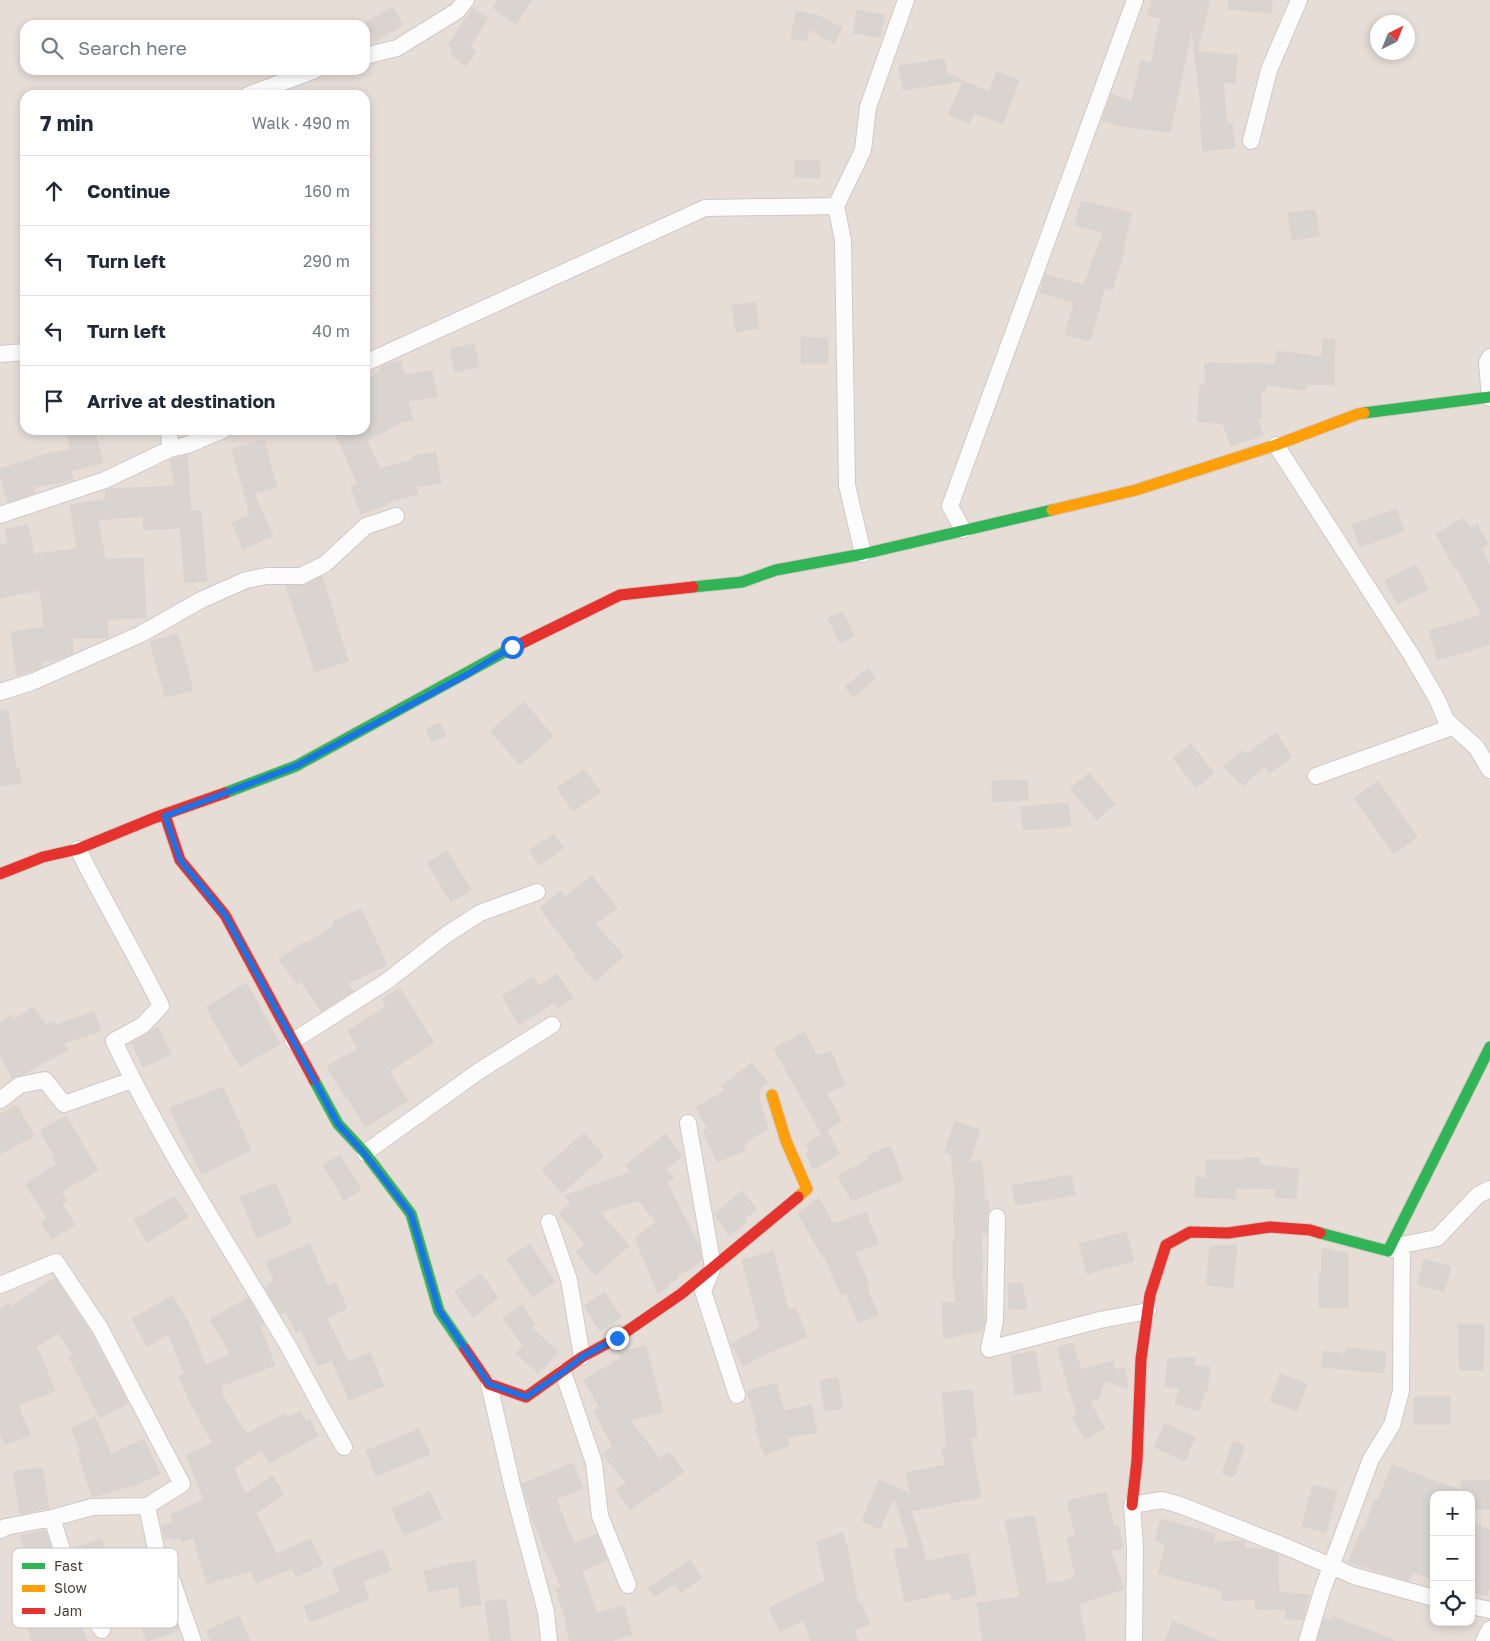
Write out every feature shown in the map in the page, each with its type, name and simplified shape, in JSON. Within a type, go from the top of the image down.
[{"type":"street","points":[[370,55],[397,48],[457,12],[466,0]]},
{"type":"street","points":[[863,554],[847,485],[844,240],[836,206],[863,150],[868,107],[906,0]]},
{"type":"street","points":[[964,530],[950,506],[1135,0]]},
{"type":"street","points":[[1251,141],[1270,70],[1299,0]]},
{"type":"street","points":[[261,90],[302,75]]},
{"type":"street","points":[[370,361],[706,208],[836,206]]},
{"type":"street","points":[[0,354],[20,352]]},
{"type":"street","points":[[0,874],[43,857],[78,849],[154,818],[165,816],[296,766],[468,674],[512,647],[620,595],[742,582],[776,570],[863,554],[1136,490],[1276,445],[1358,414],[1490,398],[1487,362],[1490,357]]},
{"type":"street","points":[[169,435],[170,449]]},
{"type":"street","points":[[0,515],[105,480],[170,449],[187,445],[211,435]]},
{"type":"street","points":[[1276,445],[1412,656],[1437,699],[1444,716],[1452,727],[1476,747],[1490,770]]},
{"type":"street","points":[[0,692],[32,682],[141,634],[201,600],[246,580],[267,576],[301,576],[325,564],[366,526],[396,516]]},
{"type":"street","points":[[1316,776],[1452,727]]},
{"type":"street","points":[[165,816],[180,860],[225,915],[338,1124],[364,1153],[411,1214],[439,1310],[489,1384],[513,1489],[546,1612],[549,1641]]},
{"type":"street","points":[[78,849],[161,1006],[143,1025],[114,1041],[132,1080],[196,1195],[287,1345],[344,1448]]},
{"type":"street","points":[[293,1041],[387,981],[446,935],[480,913],[536,892]]},
{"type":"street","points":[[364,1153],[479,1071],[552,1026]]},
{"type":"street","points":[[1307,1641],[1322,1591],[1370,1459],[1392,1425],[1402,1391],[1395,1248],[1490,1047]]},
{"type":"street","points":[[0,1100],[20,1085],[45,1080],[64,1104],[132,1080]]},
{"type":"street","points":[[489,1384],[526,1397],[582,1357],[617,1338],[665,1305],[714,1267],[807,1189],[786,1141],[772,1095]]},
{"type":"street","points":[[688,1123],[714,1267],[702,1291],[737,1395]]},
{"type":"street","points":[[1134,1641],[1135,1547],[1132,1504],[1137,1460],[1141,1359],[1150,1295],[1166,1245],[1190,1232],[1228,1233],[1270,1227],[1310,1230],[1395,1248],[1437,1238],[1478,1195],[1490,1189]]},
{"type":"street","points":[[997,1217],[995,1321],[989,1349],[1100,1320],[1148,1311]]},
{"type":"street","points":[[549,1222],[569,1280],[582,1357]]},
{"type":"street","points":[[0,1285],[56,1262],[100,1328],[182,1484],[147,1506],[92,1507],[0,1530]]},
{"type":"street","points":[[563,1372],[594,1463],[600,1516],[628,1586]]},
{"type":"street","points":[[1132,1504],[1162,1500],[1180,1505],[1354,1576],[1430,1597]]},
{"type":"street","points":[[147,1506],[156,1548]]},
{"type":"street","points":[[52,1518],[60,1548]]},
{"type":"street","points":[[178,1596],[193,1641]]},
{"type":"street","points":[[1475,1607],[1490,1610]]},
{"type":"street","points":[[1484,1641],[1490,1629]]},
{"type":"shaded area","points":[[0,0],[1490,0],[1490,1641],[0,1641]]},
{"type":"building","points":[[498,0],[532,0],[516,24],[493,8]]},
{"type":"building","points":[[1152,0],[1210,0],[1197,52],[1237,55],[1235,83],[1223,82],[1227,124],[1232,123],[1235,148],[1203,151],[1200,117],[1202,117],[1192,28],[1170,132],[1119,126],[1102,120],[1111,94],[1132,102],[1141,61],[1151,63],[1161,18],[1148,15]]},
{"type":"building","points":[[1229,0],[1272,0],[1271,13],[1228,9]]},
{"type":"building","points":[[392,7],[403,25],[376,41],[370,31],[370,20]]},
{"type":"building","points":[[472,9],[488,18],[470,47],[476,52],[466,66],[451,55],[454,51],[448,45]]},
{"type":"building","points":[[857,10],[884,15],[880,37],[853,33]]},
{"type":"building","points":[[796,11],[817,15],[842,28],[834,43],[809,29],[806,41],[791,38]]},
{"type":"building","points":[[944,59],[947,73],[963,81],[903,90],[899,66]]},
{"type":"building","points":[[997,72],[1019,80],[1003,124],[974,113],[969,124],[948,115],[963,81],[989,92]]},
{"type":"building","points":[[795,160],[820,161],[820,178],[794,177]]},
{"type":"building","points":[[1081,201],[1132,213],[1123,247],[1125,248],[1112,290],[1105,287],[1090,341],[1065,334],[1074,302],[1040,293],[1045,275],[1084,285],[1103,232],[1075,225]]},
{"type":"building","points":[[1315,210],[1319,236],[1292,240],[1288,213]]},
{"type":"building","points":[[755,302],[759,328],[736,332],[732,306]]},
{"type":"building","points":[[801,337],[828,338],[828,363],[801,363]]},
{"type":"building","points":[[1323,339],[1335,340],[1334,385],[1306,384],[1305,390],[1266,385],[1265,391],[1260,391],[1262,418],[1257,418],[1263,435],[1231,446],[1223,424],[1197,421],[1200,385],[1205,386],[1205,363],[1275,364],[1277,351],[1322,357]]},
{"type":"building","points":[[474,344],[479,366],[455,372],[450,349]]},
{"type":"building","points":[[401,361],[404,375],[432,371],[437,397],[408,401],[413,420],[402,422],[367,441],[380,469],[414,459],[413,456],[436,452],[441,483],[416,487],[418,494],[386,503],[387,505],[361,514],[351,487],[358,485],[336,435],[370,435],[370,377],[380,372],[379,368],[386,364]]},
{"type":"building","points":[[95,435],[103,462],[71,471],[73,480],[33,487],[35,493],[8,502],[0,476],[0,469],[46,454],[71,450],[67,436]]},
{"type":"building","points":[[264,440],[277,487],[254,494],[273,536],[243,549],[232,523],[250,515],[232,449]]},
{"type":"building","points":[[187,455],[191,511],[201,511],[207,581],[185,583],[180,528],[144,530],[143,516],[98,520],[105,559],[143,558],[146,618],[107,619],[108,638],[72,638],[73,653],[56,660],[41,661],[42,667],[17,676],[11,632],[44,627],[43,612],[40,590],[0,598],[0,544],[8,544],[5,530],[28,525],[34,554],[77,549],[70,505],[106,499],[105,491],[110,489],[175,486],[170,460]]},
{"type":"building","points":[[1396,509],[1405,531],[1360,547],[1352,525]]},
{"type":"building","points":[[1464,518],[1470,528],[1477,524],[1488,544],[1481,548],[1490,566],[1490,644],[1438,660],[1429,631],[1482,615],[1436,534]]},
{"type":"building","points":[[1416,565],[1428,589],[1397,604],[1385,580]]},
{"type":"building","points":[[322,576],[348,661],[315,672],[286,586],[305,585]]},
{"type":"building","points":[[843,612],[854,636],[840,643],[828,618]]},
{"type":"building","points":[[178,634],[193,690],[165,697],[150,641]]},
{"type":"building","points":[[868,668],[876,678],[853,697],[845,687]]},
{"type":"building","points":[[524,702],[553,736],[520,765],[490,731]]},
{"type":"building","points":[[8,710],[16,769],[19,768],[21,783],[0,786],[0,711]]},
{"type":"building","points":[[440,723],[446,736],[432,742],[426,729]]},
{"type":"building","points":[[1276,733],[1292,757],[1269,773],[1264,766],[1243,786],[1224,767],[1242,750],[1246,754]]},
{"type":"building","points":[[1191,744],[1214,773],[1196,788],[1173,758]]},
{"type":"building","points":[[584,769],[600,792],[573,811],[557,788]]},
{"type":"building","points":[[1089,773],[1115,804],[1097,820],[1070,789]]},
{"type":"building","points":[[1027,780],[1028,800],[993,802],[992,781]]},
{"type":"building","points":[[1378,781],[1417,837],[1394,854],[1354,798]]},
{"type":"building","points":[[1068,803],[1071,826],[1023,830],[1021,807]]},
{"type":"building","points":[[554,834],[564,848],[539,865],[529,850]]},
{"type":"building","points":[[447,851],[471,890],[451,902],[427,863]]},
{"type":"building","points":[[592,876],[617,908],[595,924],[624,956],[595,981],[574,957],[576,956],[540,908],[561,891],[565,897]]},
{"type":"building","points":[[361,909],[387,965],[348,983],[353,991],[321,1011],[301,981],[297,984],[279,959],[304,942],[305,944],[335,925],[334,921]]},
{"type":"building","points":[[557,974],[573,998],[557,1008],[554,1003],[519,1024],[502,996],[533,977],[539,986]]},
{"type":"building","points":[[247,983],[280,1044],[240,1067],[206,1007]]},
{"type":"building","points":[[400,988],[434,1043],[389,1071],[408,1101],[365,1127],[327,1066],[358,1049],[348,1031],[386,1007],[382,999]]},
{"type":"building","points":[[33,1007],[46,1025],[54,1021],[56,1025],[94,1012],[101,1031],[64,1043],[68,1050],[24,1074],[12,1078],[0,1055],[0,1022],[12,1015],[14,1020]]},
{"type":"building","points":[[158,1027],[171,1054],[143,1067],[132,1043]]},
{"type":"building","points":[[804,1032],[817,1056],[831,1051],[845,1085],[826,1093],[842,1121],[821,1133],[774,1049]]},
{"type":"building","points":[[752,1063],[768,1083],[762,1086],[759,1099],[768,1128],[743,1144],[746,1150],[717,1162],[703,1131],[708,1129],[696,1107],[725,1091],[721,1086]]},
{"type":"building","points":[[223,1087],[251,1150],[202,1174],[170,1108]]},
{"type":"building","points":[[17,1105],[34,1136],[0,1154],[0,1114]]},
{"type":"building","points":[[66,1116],[98,1170],[61,1192],[67,1201],[62,1204],[75,1225],[52,1239],[41,1222],[47,1218],[25,1184],[57,1164],[40,1130]]},
{"type":"building","points":[[955,1121],[980,1130],[969,1162],[982,1161],[985,1200],[988,1200],[987,1233],[981,1233],[983,1273],[981,1273],[985,1320],[983,1330],[944,1339],[942,1302],[956,1303],[953,1279],[953,1239],[955,1238],[953,1202],[956,1202],[951,1154],[945,1152]]},
{"type":"building","points":[[827,1131],[840,1154],[813,1169],[806,1153],[810,1151],[806,1145]]},
{"type":"building","points":[[584,1133],[604,1156],[562,1193],[542,1170]]},
{"type":"building","points":[[666,1134],[682,1156],[666,1169],[674,1178],[667,1183],[699,1245],[702,1260],[677,1276],[678,1279],[668,1283],[669,1286],[658,1294],[635,1238],[656,1222],[638,1200],[600,1212],[629,1246],[595,1275],[576,1252],[585,1245],[559,1213],[571,1203],[564,1196],[631,1172],[626,1165]]},
{"type":"building","points":[[890,1146],[903,1180],[852,1201],[838,1176],[869,1159],[867,1156]]},
{"type":"building","points":[[340,1155],[361,1190],[344,1200],[323,1165]]},
{"type":"building","points":[[1243,1158],[1260,1158],[1260,1165],[1299,1169],[1296,1199],[1275,1197],[1276,1189],[1236,1188],[1236,1199],[1195,1197],[1196,1177],[1206,1178],[1206,1160],[1243,1160]]},
{"type":"building","points":[[1071,1175],[1075,1195],[1016,1205],[1012,1186]]},
{"type":"building","points":[[276,1183],[292,1223],[257,1238],[240,1197]]},
{"type":"building","points":[[742,1191],[757,1210],[744,1219],[747,1222],[730,1236],[714,1214]]},
{"type":"building","points":[[175,1196],[188,1217],[147,1242],[134,1220]]},
{"type":"building","points":[[819,1198],[833,1224],[866,1212],[878,1244],[855,1252],[869,1284],[866,1285],[878,1315],[858,1323],[846,1293],[841,1295],[825,1257],[823,1258],[798,1213]]},
{"type":"building","points":[[1126,1232],[1134,1261],[1087,1274],[1079,1244]]},
{"type":"building","points":[[310,1244],[328,1287],[336,1283],[347,1308],[327,1318],[348,1362],[370,1353],[384,1386],[349,1400],[332,1360],[318,1366],[301,1330],[296,1332],[286,1312],[281,1314],[265,1288],[274,1281],[266,1262]]},
{"type":"building","points":[[530,1244],[555,1282],[532,1297],[507,1259]]},
{"type":"building","points":[[1237,1245],[1233,1288],[1206,1285],[1210,1246]]},
{"type":"building","points":[[1322,1249],[1330,1249],[1348,1254],[1348,1307],[1319,1308],[1319,1273],[1322,1273]]},
{"type":"building","points":[[773,1251],[789,1311],[796,1308],[807,1337],[765,1354],[743,1366],[731,1344],[760,1328],[742,1260]]},
{"type":"building","points":[[1424,1259],[1451,1267],[1444,1292],[1417,1284]]},
{"type":"building","points":[[481,1274],[498,1298],[473,1317],[455,1292]]},
{"type":"building","points":[[55,1278],[91,1333],[128,1403],[100,1418],[69,1357],[73,1355],[58,1333],[36,1347],[55,1391],[18,1405],[30,1435],[5,1445],[0,1434],[0,1309],[9,1304],[11,1307]]},
{"type":"building","points":[[1022,1283],[1027,1309],[1009,1309],[1008,1284]]},
{"type":"building","points":[[605,1292],[621,1317],[600,1331],[584,1306]]},
{"type":"building","points":[[172,1296],[189,1324],[206,1365],[231,1354],[210,1319],[248,1298],[264,1324],[260,1326],[275,1365],[221,1386],[223,1391],[221,1392],[247,1434],[284,1414],[287,1418],[300,1411],[306,1422],[310,1420],[318,1436],[269,1463],[262,1450],[234,1468],[245,1494],[273,1476],[284,1495],[256,1513],[277,1554],[310,1539],[323,1564],[296,1577],[292,1568],[256,1583],[251,1571],[207,1584],[193,1537],[182,1542],[180,1537],[173,1540],[171,1537],[165,1539],[162,1527],[173,1521],[170,1515],[204,1500],[186,1455],[213,1444],[190,1402],[179,1376],[185,1374],[168,1334],[147,1346],[132,1319]]},
{"type":"building","points":[[522,1305],[535,1324],[531,1327],[558,1352],[538,1373],[516,1353],[523,1345],[503,1319]]},
{"type":"building","points":[[1458,1324],[1484,1324],[1483,1370],[1460,1370]]},
{"type":"building","points":[[1073,1343],[1081,1370],[1113,1361],[1115,1370],[1124,1368],[1127,1379],[1127,1388],[1105,1381],[1098,1399],[1089,1401],[1105,1428],[1085,1439],[1072,1417],[1077,1415],[1057,1348]]},
{"type":"building","points":[[646,1346],[663,1412],[630,1420],[660,1459],[669,1452],[684,1472],[630,1510],[616,1490],[626,1483],[603,1454],[613,1447],[594,1411],[600,1408],[584,1380],[621,1358],[620,1353]]},
{"type":"building","points":[[1346,1348],[1386,1352],[1384,1373],[1321,1367],[1323,1351],[1346,1354]]},
{"type":"building","points":[[1035,1351],[1042,1390],[1015,1395],[1011,1356]]},
{"type":"building","points":[[1179,1357],[1195,1358],[1194,1366],[1210,1367],[1207,1391],[1205,1390],[1199,1411],[1175,1403],[1180,1388],[1165,1386],[1168,1358],[1179,1359]]},
{"type":"building","points":[[1280,1374],[1307,1384],[1297,1411],[1270,1401]]},
{"type":"building","points":[[838,1378],[843,1408],[825,1411],[820,1380]]},
{"type":"building","points":[[776,1383],[784,1411],[811,1405],[817,1432],[787,1438],[790,1445],[765,1455],[755,1429],[758,1428],[747,1391]]},
{"type":"building","points":[[972,1390],[977,1437],[970,1438],[981,1497],[911,1511],[926,1561],[968,1553],[977,1595],[952,1600],[950,1592],[905,1602],[894,1550],[910,1547],[894,1497],[880,1529],[862,1521],[879,1480],[911,1494],[906,1473],[945,1465],[942,1448],[947,1447],[942,1393]]},
{"type":"building","points":[[1414,1397],[1450,1397],[1450,1424],[1414,1424]]},
{"type":"building","points":[[95,1417],[111,1454],[144,1439],[160,1474],[135,1485],[92,1497],[78,1453],[81,1452],[71,1428]]},
{"type":"building","points":[[1165,1424],[1195,1437],[1185,1461],[1154,1447]]},
{"type":"building","points":[[419,1429],[430,1454],[376,1476],[366,1451]]},
{"type":"building","points":[[1233,1441],[1245,1445],[1234,1477],[1222,1473]]},
{"type":"building","points":[[573,1463],[583,1488],[556,1499],[574,1544],[597,1534],[607,1560],[582,1571],[597,1613],[624,1606],[632,1635],[611,1641],[570,1641],[565,1623],[567,1623],[556,1589],[561,1587],[531,1517],[522,1484]]},
{"type":"building","points":[[1392,1465],[1462,1491],[1430,1491],[1430,1578],[1412,1572],[1409,1581],[1348,1562],[1362,1529],[1364,1530],[1375,1499],[1378,1500]]},
{"type":"building","points":[[42,1467],[49,1508],[20,1514],[13,1472]]},
{"type":"building","points":[[1490,1480],[1490,1509],[1475,1509],[1475,1491],[1462,1491],[1461,1481]]},
{"type":"building","points":[[1313,1485],[1337,1491],[1326,1533],[1302,1526]]},
{"type":"building","points":[[430,1492],[442,1519],[404,1536],[392,1509]]},
{"type":"building","points":[[1106,1492],[1114,1527],[1118,1526],[1123,1548],[1111,1551],[1124,1589],[1079,1604],[1086,1641],[983,1641],[977,1603],[1020,1597],[1005,1521],[1034,1515],[1047,1583],[1061,1582],[1076,1577],[1067,1539],[1076,1536],[1067,1501]]},
{"type":"building","points":[[1161,1519],[1215,1534],[1213,1542],[1245,1541],[1245,1549],[1264,1549],[1278,1554],[1279,1592],[1309,1595],[1303,1620],[1285,1618],[1286,1609],[1256,1610],[1255,1599],[1222,1601],[1222,1591],[1158,1573],[1166,1544],[1155,1540]]},
{"type":"building","points":[[1475,1524],[1490,1530],[1490,1586],[1487,1596],[1475,1593]]},
{"type":"building","points":[[45,1530],[51,1548],[25,1548],[20,1536]]},
{"type":"building","points":[[842,1533],[847,1546],[858,1604],[861,1603],[870,1624],[854,1630],[858,1641],[811,1641],[804,1620],[780,1632],[769,1608],[825,1581],[817,1542]]},
{"type":"building","points":[[101,1539],[104,1548],[75,1548]]},
{"type":"building","points":[[383,1549],[391,1570],[363,1582],[369,1599],[310,1622],[304,1606],[340,1592],[332,1569]]},
{"type":"building","points":[[690,1560],[702,1578],[681,1592],[675,1584],[654,1597],[648,1588]]},
{"type":"building","points":[[475,1561],[481,1605],[461,1607],[458,1586],[429,1592],[424,1571],[455,1563]]},
{"type":"building","points":[[506,1599],[511,1641],[490,1641],[485,1602]]},
{"type":"building","points":[[239,1616],[250,1641],[211,1641],[206,1631]]},
{"type":"building","points":[[1334,1617],[1394,1641],[1317,1641],[1324,1618],[1332,1621]]},
{"type":"building","points":[[1173,1621],[1219,1641],[1165,1641]]},
{"type":"building","points":[[178,1627],[179,1630],[147,1641],[142,1628]]},
{"type":"building","points":[[28,1628],[84,1628],[82,1629],[88,1641],[32,1641]]},
{"type":"traffic: fast","points":[[1364,413],[1490,397]]},
{"type":"traffic: fast","points":[[693,587],[742,582],[776,570],[863,554],[1052,510]]},
{"type":"traffic: fast","points":[[225,793],[296,766],[508,650]]},
{"type":"traffic: fast","points":[[1320,1233],[1388,1251],[1490,1047]]},
{"type":"traffic: fast","points":[[314,1080],[338,1124],[365,1153],[411,1214],[439,1311],[465,1349]]},
{"type":"traffic: slow","points":[[1052,510],[1136,490],[1276,445],[1364,413]]},
{"type":"traffic: slow","points":[[772,1095],[786,1141],[807,1189],[798,1197]]},
{"type":"traffic: jam","points":[[508,650],[620,595],[693,587]]},
{"type":"traffic: jam","points":[[0,874],[43,857],[78,849],[154,818],[225,793]]},
{"type":"traffic: jam","points":[[165,815],[180,860],[225,915],[314,1080]]},
{"type":"traffic: jam","points":[[465,1349],[489,1384],[526,1397],[582,1357],[617,1338],[681,1294],[798,1197]]},
{"type":"traffic: jam","points":[[1132,1505],[1137,1460],[1141,1359],[1150,1295],[1166,1245],[1190,1232],[1228,1233],[1270,1227],[1310,1230],[1320,1233]]},
{"type":"route","points":[[512,647],[468,674],[296,766],[165,816],[180,860],[225,915],[338,1124],[364,1153],[411,1214],[439,1310],[489,1384],[526,1397],[582,1357],[617,1338]]}]
